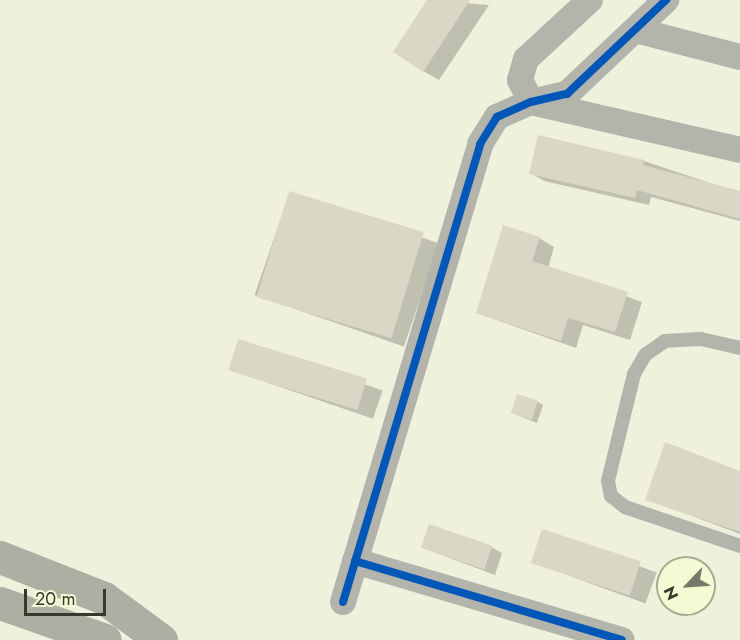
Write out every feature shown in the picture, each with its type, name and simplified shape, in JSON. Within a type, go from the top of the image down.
[{"type":"highway","points":[[0,557],[104,598],[161,640]]},
{"type":"highway","points":[[0,603],[105,640]]},
{"type":"street","points":[[531,102],[520,80],[526,59],[590,0]]},
{"type":"street","points":[[343,602],[480,144],[497,117],[531,102],[567,94],[666,0]]},
{"type":"street","points":[[635,30],[740,57]]},
{"type":"street","points":[[531,102],[740,150]]},
{"type":"street","points":[[356,561],[622,640]]},
{"type":"lane","points":[[740,348],[701,339],[665,341],[645,355],[634,374],[608,481],[611,496],[625,507],[740,546]]},
{"type":"building","points":[[427,0],[470,0],[423,72],[393,52]]},
{"type":"building","points":[[538,135],[644,160],[643,165],[740,191],[740,219],[637,190],[635,198],[529,174]]},
{"type":"building","points":[[289,191],[424,232],[391,338],[257,297]]},
{"type":"building","points":[[503,225],[540,237],[532,261],[628,292],[615,332],[568,318],[561,341],[476,313]]},
{"type":"building","points":[[238,339],[367,378],[357,410],[228,371]]},
{"type":"building","points":[[517,394],[538,401],[532,420],[511,413]]},
{"type":"building","points":[[665,442],[740,471],[740,532],[645,500]]},
{"type":"building","points":[[429,524],[492,546],[484,569],[421,548]]},
{"type":"building","points":[[542,529],[641,561],[630,595],[531,563]]},
{"type":"cycle path","points":[[343,602],[480,144],[497,117],[531,102],[567,94],[666,0]]},
{"type":"cycle path","points":[[355,561],[622,640]]}]
